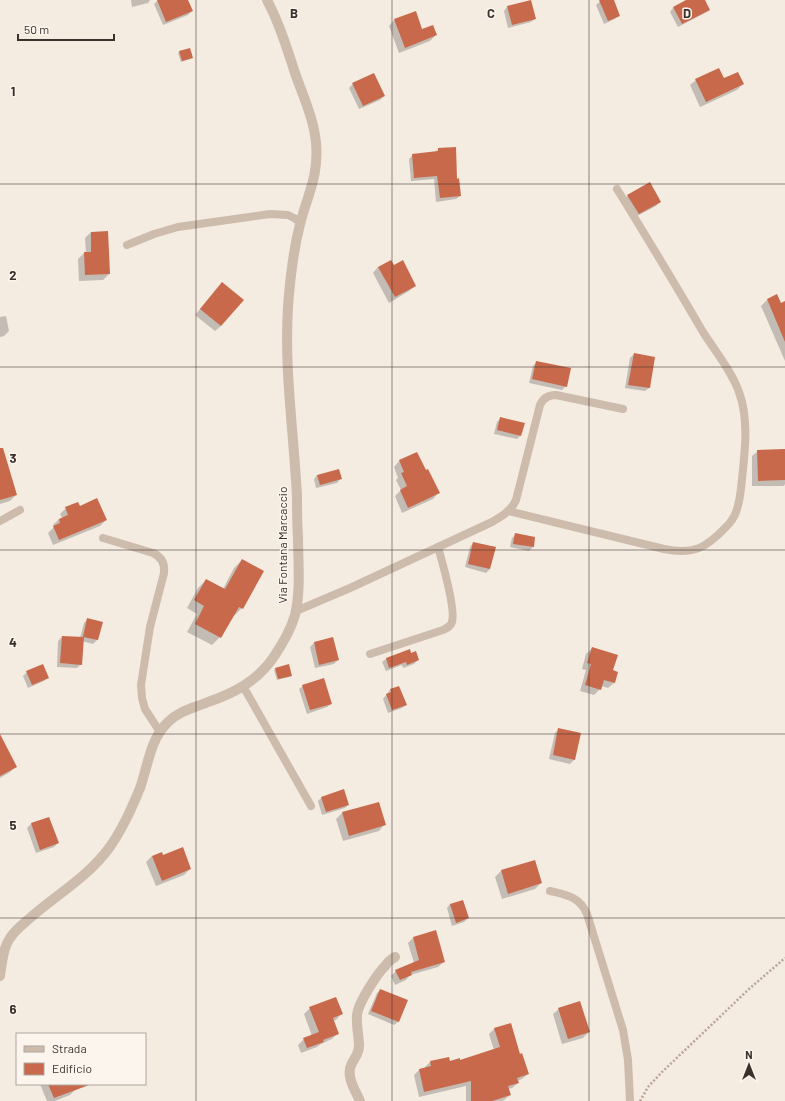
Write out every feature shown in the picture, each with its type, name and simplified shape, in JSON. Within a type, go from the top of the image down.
[{"type":"street","name":"Via Fontana Marcaccio","points":[[0,976],[2,952],[17,930],[49,902],[84,875],[109,848],[133,804],[141,785],[150,754],[160,732],[168,722],[182,712],[243,686],[261,673],[276,654],[288,631],[296,610],[298,584],[297,497],[288,378],[287,332],[295,244],[312,190],[317,154],[315,134],[311,118],[279,27],[267,0]]},
{"type":"street","points":[[360,1101],[351,1080],[349,1071],[359,1048],[357,1010],[380,972],[395,956]]},
{"type":"lane","points":[[508,511],[664,549],[682,552],[698,549],[708,544],[728,525],[735,514],[740,494],[745,439],[744,411],[739,392],[730,374],[617,189]]},
{"type":"lane","points":[[127,244],[178,227],[270,214],[288,216],[301,222]]},
{"type":"lane","points":[[296,610],[350,588],[492,522],[508,511],[516,500],[540,405],[543,400],[549,396],[556,395],[623,409]]},
{"type":"lane","points":[[0,521],[20,510]]},
{"type":"lane","points":[[103,538],[153,553],[163,561],[164,573],[150,627],[142,685],[142,698],[145,709],[160,732]]},
{"type":"lane","points":[[370,654],[443,630],[452,623],[453,610],[438,547]]},
{"type":"lane","points":[[243,686],[310,806]]},
{"type":"lane","points":[[550,891],[574,898],[582,905],[587,914],[623,1030],[628,1060],[630,1101]]},
{"type":"path","points":[[640,1101],[648,1087],[660,1073],[749,988],[785,958]]},
{"type":"building","points":[[157,0],[188,0],[193,11],[166,22]]},
{"type":"building","points":[[531,0],[536,19],[512,25],[507,6]]},
{"type":"building","points":[[599,0],[614,0],[620,16],[608,21]]},
{"type":"building","points":[[686,0],[705,0],[710,10],[682,24],[673,7]]},
{"type":"building","points":[[416,11],[422,29],[433,25],[437,35],[405,48],[394,19]]},
{"type":"building","points":[[190,48],[193,58],[182,61],[179,51]]},
{"type":"building","points":[[719,68],[724,78],[738,72],[744,84],[706,102],[695,79]]},
{"type":"building","points":[[374,73],[385,96],[363,106],[352,83]]},
{"type":"building","points":[[456,147],[457,179],[459,178],[461,196],[440,198],[437,176],[414,178],[412,154],[438,151],[438,148]]},
{"type":"building","points":[[650,182],[661,202],[639,214],[627,195]]},
{"type":"building","points":[[108,231],[110,274],[85,275],[84,252],[91,252],[91,232]]},
{"type":"building","points":[[391,260],[394,265],[403,260],[416,286],[395,297],[378,267]]},
{"type":"building","points":[[222,282],[244,300],[221,326],[200,309]]},
{"type":"building","points":[[777,294],[781,303],[785,301],[785,342],[767,299]]},
{"type":"building","points":[[634,353],[655,357],[650,388],[628,385]]},
{"type":"building","points":[[536,361],[571,368],[567,387],[532,379]]},
{"type":"building","points":[[500,417],[525,423],[521,436],[497,430]]},
{"type":"building","points":[[0,448],[3,448],[17,495],[0,500]]},
{"type":"building","points":[[785,449],[785,480],[758,481],[757,450]]},
{"type":"building","points":[[417,452],[426,470],[428,469],[440,493],[408,508],[400,490],[407,486],[401,473],[404,472],[399,460]]},
{"type":"building","points":[[339,469],[342,479],[320,485],[317,475]]},
{"type":"building","points":[[97,498],[107,520],[59,540],[53,526],[60,523],[59,519],[68,515],[65,507],[78,502],[80,506]]},
{"type":"building","points":[[515,533],[535,537],[534,547],[513,544]]},
{"type":"building","points":[[473,542],[496,547],[490,569],[468,564]]},
{"type":"building","points":[[242,559],[264,571],[243,609],[239,607],[221,638],[195,624],[204,606],[194,600],[206,579],[225,589]]},
{"type":"building","points":[[87,618],[103,622],[98,640],[83,637]]},
{"type":"building","points":[[62,636],[84,637],[82,665],[60,663]]},
{"type":"building","points":[[333,637],[339,660],[319,665],[314,642]]},
{"type":"building","points":[[592,647],[618,655],[613,670],[618,672],[615,683],[604,680],[601,690],[585,685],[591,664],[587,663]]},
{"type":"building","points":[[410,649],[411,653],[416,651],[419,660],[407,665],[406,662],[389,668],[386,658]]},
{"type":"building","points":[[43,664],[49,678],[32,685],[26,671]]},
{"type":"building","points":[[289,664],[292,676],[278,679],[275,668]]},
{"type":"building","points":[[324,678],[332,704],[310,710],[302,685]]},
{"type":"building","points":[[399,686],[407,705],[392,710],[386,694],[391,692],[390,689]]},
{"type":"building","points":[[558,728],[581,733],[575,760],[553,755]]},
{"type":"building","points":[[0,734],[17,767],[0,776]]},
{"type":"building","points":[[344,789],[349,805],[326,812],[321,797]]},
{"type":"building","points":[[379,802],[386,825],[349,836],[342,812]]},
{"type":"building","points":[[49,817],[59,843],[40,850],[31,823]]},
{"type":"building","points":[[183,847],[191,869],[162,881],[152,856],[162,852],[163,855]]},
{"type":"building","points":[[535,860],[542,883],[508,894],[501,870]]},
{"type":"building","points":[[463,900],[469,918],[456,923],[450,904]]},
{"type":"building","points":[[436,930],[445,962],[411,972],[412,975],[400,980],[395,970],[419,960],[413,937]]},
{"type":"building","points":[[380,989],[408,1000],[399,1022],[371,1011]]},
{"type":"building","points":[[336,997],[343,1014],[333,1018],[339,1034],[323,1040],[324,1042],[307,1048],[303,1038],[319,1032],[309,1007]]},
{"type":"building","points":[[580,1001],[590,1032],[568,1039],[558,1008]]},
{"type":"building","points":[[511,1023],[520,1054],[522,1053],[529,1074],[517,1078],[519,1083],[508,1086],[511,1095],[492,1101],[471,1101],[471,1081],[424,1092],[419,1069],[431,1066],[430,1061],[449,1057],[450,1061],[460,1058],[460,1060],[500,1047],[494,1028]]},
{"type":"building","points":[[48,1085],[89,1085],[54,1098]]}]
